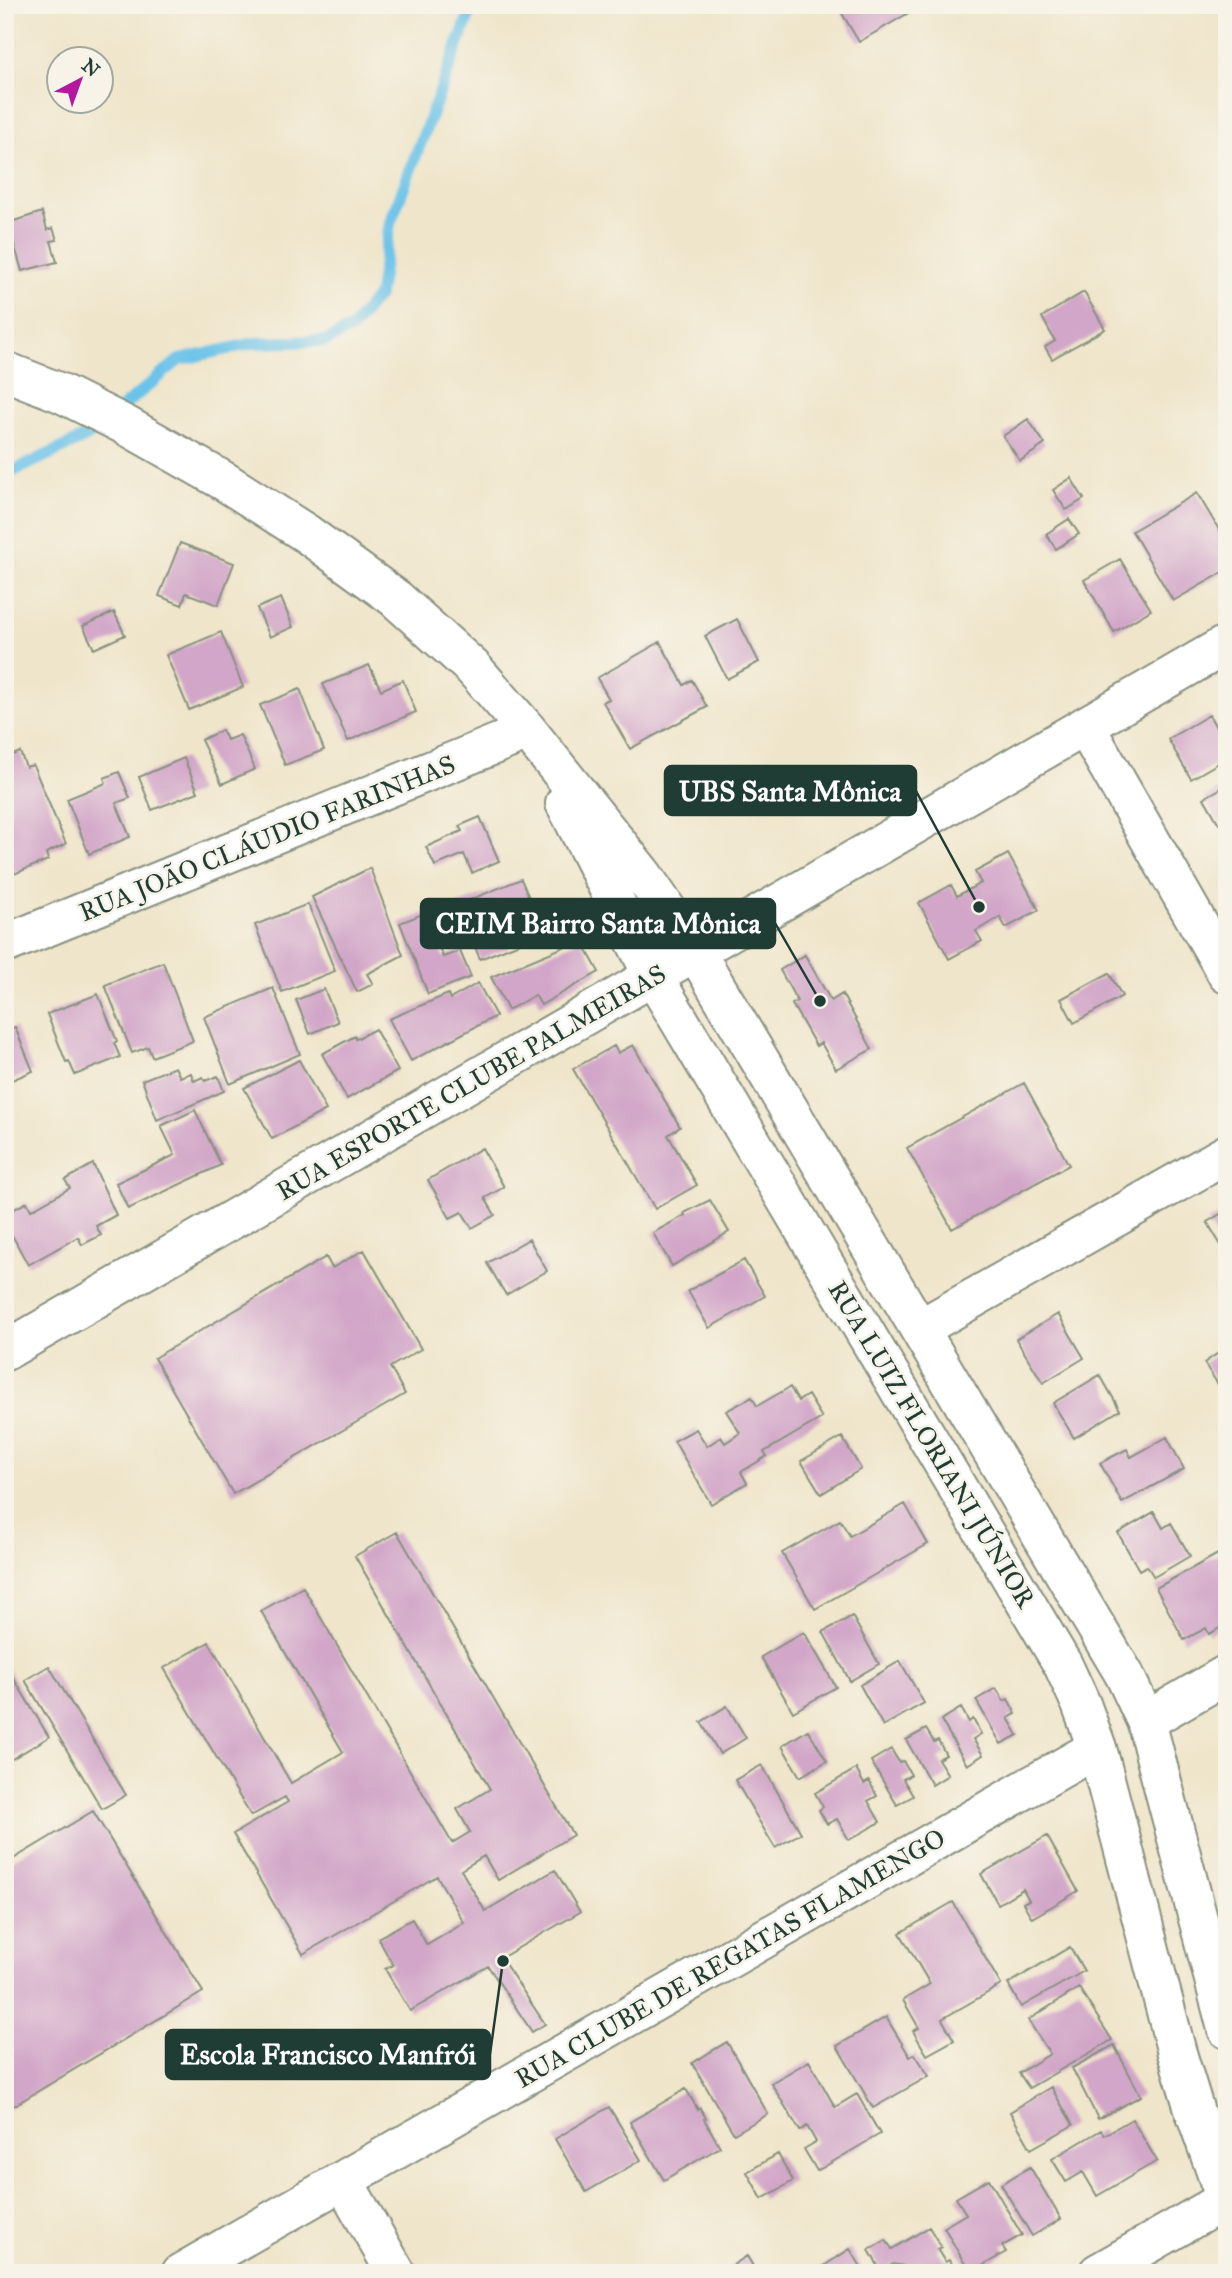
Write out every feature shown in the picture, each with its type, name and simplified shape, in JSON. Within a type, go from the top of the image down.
[{"type":"street","name":"RUA LUIZ FLORIANI JÚNIOR","points":[[5,371],[61,393],[127,426],[224,481],[307,534],[395,598],[473,668],[528,731],[643,874],[695,951],[1124,1674],[1146,1721],[1227,2029]]},
{"type":"street","name":"RUA ESPORTE CLUBE PALMEIRAS","points":[[5,1351],[1227,644]]},
{"type":"street","points":[[1085,726],[1227,974]]},
{"type":"street","name":"RUA LUIZ FLORIANI JÚNIOR","points":[[528,731],[653,976],[1063,1665],[1097,1748],[1177,2053],[1226,2201]]},
{"type":"street","name":"RUA JOÃO CLÁUDIO FARINHAS","points":[[5,944],[528,731]]},
{"type":"street","points":[[921,1328],[1227,1154]]},
{"type":"street","points":[[1146,1721],[1227,1674]]},
{"type":"street","name":"RUA CLUBE DE REGATAS FLAMENGO","points":[[181,2273],[1097,1748]]},
{"type":"street","points":[[342,2180],[396,2273]]},
{"type":"street","points":[[1098,2273],[1226,2201]]},
{"type":"building","points":[[837,5],[922,5],[859,42]]},
{"type":"building","points":[[42,212],[47,230],[53,228],[57,240],[51,241],[57,262],[22,271],[8,223]]},
{"type":"building","points":[[1084,292],[1105,329],[1052,359],[1045,347],[1055,341],[1042,317]]},
{"type":"building","points":[[1028,419],[1045,444],[1020,461],[1003,436]]},
{"type":"building","points":[[1071,478],[1084,499],[1066,510],[1053,490]]},
{"type":"building","points":[[1197,493],[1227,543],[1227,570],[1173,601],[1132,531]]},
{"type":"building","points":[[1069,519],[1079,534],[1056,549],[1046,534]]},
{"type":"building","points":[[180,543],[234,563],[218,605],[186,593],[182,605],[159,596]]},
{"type":"building","points":[[1120,559],[1151,610],[1114,632],[1084,580]]},
{"type":"building","points":[[281,598],[293,627],[270,637],[257,608]]},
{"type":"building","points":[[114,612],[125,635],[94,649],[83,626]]},
{"type":"building","points":[[737,619],[759,662],[727,679],[705,636]]},
{"type":"building","points":[[221,632],[243,687],[189,710],[166,655]]},
{"type":"building","points":[[660,642],[684,685],[692,680],[707,707],[630,749],[603,702],[609,699],[597,678]]},
{"type":"building","points":[[369,665],[381,690],[403,680],[416,712],[348,741],[323,684]]},
{"type":"building","points":[[300,689],[324,750],[285,765],[260,705]]},
{"type":"building","points":[[1209,715],[1227,746],[1227,758],[1191,779],[1168,739]]},
{"type":"building","points":[[222,730],[227,740],[240,735],[255,769],[222,784],[201,740]]},
{"type":"building","points":[[20,752],[26,767],[33,765],[66,844],[46,853],[48,860],[14,874],[5,855],[5,758]]},
{"type":"building","points":[[184,758],[198,792],[152,810],[139,777]]},
{"type":"building","points":[[119,772],[130,798],[116,803],[130,837],[89,854],[67,799],[106,783],[104,778]]},
{"type":"building","points":[[1227,785],[1227,820],[1219,824],[1204,798]]},
{"type":"building","points":[[480,817],[499,861],[472,873],[464,854],[435,866],[426,847],[462,831],[459,826]]},
{"type":"building","points":[[1008,854],[1039,910],[1006,928],[1000,917],[976,931],[982,941],[949,959],[919,903],[951,885],[957,896],[981,883],[975,872]]},
{"type":"building","points":[[370,868],[403,955],[367,974],[373,984],[357,992],[312,897]]},
{"type":"building","points":[[521,879],[544,933],[480,959],[457,905]]},
{"type":"building","points":[[308,904],[335,971],[282,992],[255,925]]},
{"type":"building","points":[[425,913],[443,957],[460,951],[471,977],[428,994],[400,923]]},
{"type":"building","points":[[581,940],[599,972],[541,1005],[535,995],[508,1010],[491,977]]},
{"type":"building","points":[[805,955],[831,1001],[842,994],[872,1049],[836,1069],[821,1043],[816,1046],[792,1004],[797,1001],[780,970]]},
{"type":"building","points":[[163,962],[193,1041],[152,1057],[148,1047],[132,1053],[105,985]]},
{"type":"building","points":[[1109,973],[1122,996],[1074,1023],[1061,999]]},
{"type":"building","points":[[478,983],[496,1016],[411,1061],[389,1019],[448,994],[450,999]]},
{"type":"building","points":[[273,988],[300,1054],[230,1084],[204,1017]]},
{"type":"building","points":[[324,989],[338,1022],[310,1034],[296,1000]]},
{"type":"building","points":[[98,994],[117,1041],[114,1043],[120,1057],[75,1075],[69,1061],[66,1062],[47,1014]]},
{"type":"building","points":[[15,1027],[33,1071],[5,1083],[5,1031]]},
{"type":"building","points":[[375,1029],[398,1071],[347,1099],[322,1054],[355,1036],[356,1039]]},
{"type":"building","points":[[633,1045],[680,1127],[668,1135],[697,1185],[655,1209],[573,1069],[614,1046],[618,1053]]},
{"type":"building","points":[[299,1060],[326,1110],[272,1139],[244,1088]]},
{"type":"building","points":[[175,1067],[180,1077],[191,1073],[194,1081],[203,1077],[205,1081],[218,1076],[224,1091],[157,1120],[142,1080]]},
{"type":"building","points":[[1024,1083],[1069,1165],[952,1229],[907,1148]]},
{"type":"building","points":[[195,1110],[221,1165],[128,1209],[116,1183],[175,1155],[161,1126]]},
{"type":"building","points":[[482,1148],[504,1187],[485,1198],[495,1215],[472,1228],[462,1212],[450,1218],[428,1180]]},
{"type":"building","points":[[93,1164],[116,1215],[96,1226],[101,1235],[82,1245],[78,1237],[28,1265],[5,1222],[5,1214],[27,1202],[31,1210],[70,1188],[65,1180]]},
{"type":"building","points":[[710,1200],[729,1232],[672,1266],[653,1233]]},
{"type":"building","points":[[1227,1210],[1227,1255],[1207,1222]]},
{"type":"building","points":[[529,1239],[547,1271],[506,1295],[487,1263]]},
{"type":"building","points":[[364,1250],[421,1349],[390,1367],[405,1394],[233,1494],[154,1358],[326,1257],[332,1268]]},
{"type":"building","points":[[744,1260],[765,1296],[709,1328],[688,1291]]},
{"type":"building","points":[[1058,1314],[1084,1358],[1043,1383],[1016,1339]]},
{"type":"building","points":[[1227,1347],[1227,1398],[1204,1363]]},
{"type":"building","points":[[1100,1375],[1120,1410],[1074,1438],[1053,1403]]},
{"type":"building","points":[[790,1387],[798,1401],[808,1395],[822,1418],[764,1452],[767,1456],[741,1472],[747,1483],[711,1504],[674,1441],[696,1429],[707,1446],[721,1437],[725,1443],[740,1433],[726,1411],[752,1397],[757,1406]]},
{"type":"building","points":[[842,1437],[861,1469],[821,1494],[801,1461]]},
{"type":"building","points":[[1167,1437],[1184,1469],[1122,1503],[1100,1463],[1127,1449],[1131,1457]]},
{"type":"building","points":[[905,1504],[928,1544],[815,1609],[782,1553],[840,1520],[850,1536]]},
{"type":"building","points":[[1154,1512],[1163,1528],[1171,1523],[1190,1556],[1154,1577],[1147,1566],[1139,1570],[1118,1533]]},
{"type":"building","points":[[397,1532],[573,1835],[498,1880],[484,1856],[461,1870],[485,1911],[555,1870],[580,1912],[501,1958],[545,2024],[532,2032],[488,1966],[410,2011],[385,1969],[393,1965],[378,1938],[412,1919],[427,1945],[464,1923],[437,1876],[303,1954],[233,1834],[288,1802],[285,1797],[251,1816],[164,1668],[209,1642],[291,1783],[343,1752],[261,1611],[303,1587],[452,1843],[470,1832],[457,1809],[490,1789],[355,1556]]},
{"type":"building","points":[[1227,1549],[1227,1624],[1209,1634],[1206,1628],[1184,1640],[1156,1588]]},
{"type":"building","points":[[852,1616],[879,1664],[850,1681],[823,1632]]},
{"type":"building","points":[[804,1632],[836,1687],[793,1712],[761,1657]]},
{"type":"building","points":[[900,1661],[924,1703],[883,1726],[860,1685]]},
{"type":"building","points":[[5,1664],[49,1737],[5,1763]]},
{"type":"building","points":[[49,1666],[126,1795],[102,1809],[25,1680]]},
{"type":"building","points":[[996,1688],[1004,1701],[1008,1699],[1016,1714],[1008,1718],[1018,1735],[1001,1744],[976,1700]]},
{"type":"building","points":[[727,1706],[746,1738],[720,1754],[701,1722]]},
{"type":"building","points":[[961,1708],[969,1722],[973,1719],[981,1734],[973,1739],[983,1755],[967,1765],[941,1720]]},
{"type":"building","points":[[926,1729],[934,1742],[938,1740],[946,1755],[938,1759],[948,1775],[932,1785],[906,1740]]},
{"type":"building","points":[[808,1730],[827,1761],[800,1777],[782,1746]]},
{"type":"building","points":[[891,1749],[899,1762],[903,1761],[911,1775],[903,1779],[913,1796],[897,1805],[871,1761]]},
{"type":"building","points":[[762,1765],[801,1833],[775,1848],[735,1780]]},
{"type":"building","points":[[856,1769],[864,1784],[869,1781],[877,1796],[868,1801],[880,1822],[849,1840],[837,1819],[827,1824],[819,1810],[823,1807],[815,1793]]},
{"type":"building","points":[[93,1811],[203,1992],[5,2111],[5,1864]]},
{"type":"building","points":[[1047,1836],[1078,1891],[1032,1918],[1023,1903],[1029,1900],[1023,1889],[998,1904],[981,1874]]},
{"type":"building","points":[[953,1902],[1001,1985],[942,2019],[954,2040],[927,2055],[913,2031],[919,2028],[903,2000],[930,1984],[900,1933]]},
{"type":"building","points":[[1070,1947],[1084,1971],[1021,2007],[1008,1984]]},
{"type":"building","points":[[1079,1988],[1112,2040],[1029,2088],[1019,2073],[1050,2054],[1028,2020]]},
{"type":"building","points":[[886,2017],[910,2057],[915,2054],[929,2076],[873,2108],[837,2046]]},
{"type":"building","points":[[727,2042],[768,2114],[734,2134],[692,2063]]},
{"type":"building","points":[[1114,2045],[1141,2096],[1098,2119],[1072,2068]]},
{"type":"building","points":[[809,2061],[835,2107],[857,2094],[880,2134],[817,2171],[804,2149],[816,2142],[807,2126],[800,2131],[771,2083]]},
{"type":"building","points":[[1051,2087],[1073,2125],[1031,2149],[1010,2112]]},
{"type":"building","points":[[686,2089],[706,2118],[704,2119],[720,2147],[664,2180],[630,2122]]},
{"type":"building","points":[[609,2107],[641,2160],[586,2192],[555,2139]]},
{"type":"building","points":[[1132,2119],[1157,2161],[1097,2196],[1083,2172],[1066,2182],[1052,2159],[1101,2130],[1104,2135]]},
{"type":"building","points":[[778,2154],[793,2181],[762,2199],[747,2172]]},
{"type":"building","points":[[1030,2167],[1061,2219],[1032,2236],[1001,2184]]},
{"type":"building","points":[[989,2179],[1022,2235],[1002,2246],[1006,2252],[970,2273],[944,2227],[966,2214],[956,2198]]},
{"type":"building","points":[[929,2227],[941,2247],[937,2249],[945,2262],[949,2260],[956,2273],[907,2273],[903,2266],[893,2264],[881,2271],[869,2250],[886,2240],[892,2249]]},
{"type":"building","points":[[850,2249],[865,2273],[813,2273]]},
{"type":"building","points":[[747,2256],[757,2273],[721,2273]]},
{"type":"waterway","points":[[5,475],[88,436],[179,360],[254,343],[326,341],[352,328],[379,294],[390,223],[473,5]]},
{"type":"place","name":"UBS Santa Mônica","points":[[979,907]]},
{"type":"place","name":"CEIM Bairro Santa Mônica","points":[[820,1001]]},
{"type":"place","name":"Escola Francisco Manfrói","points":[[503,1961]]}]
